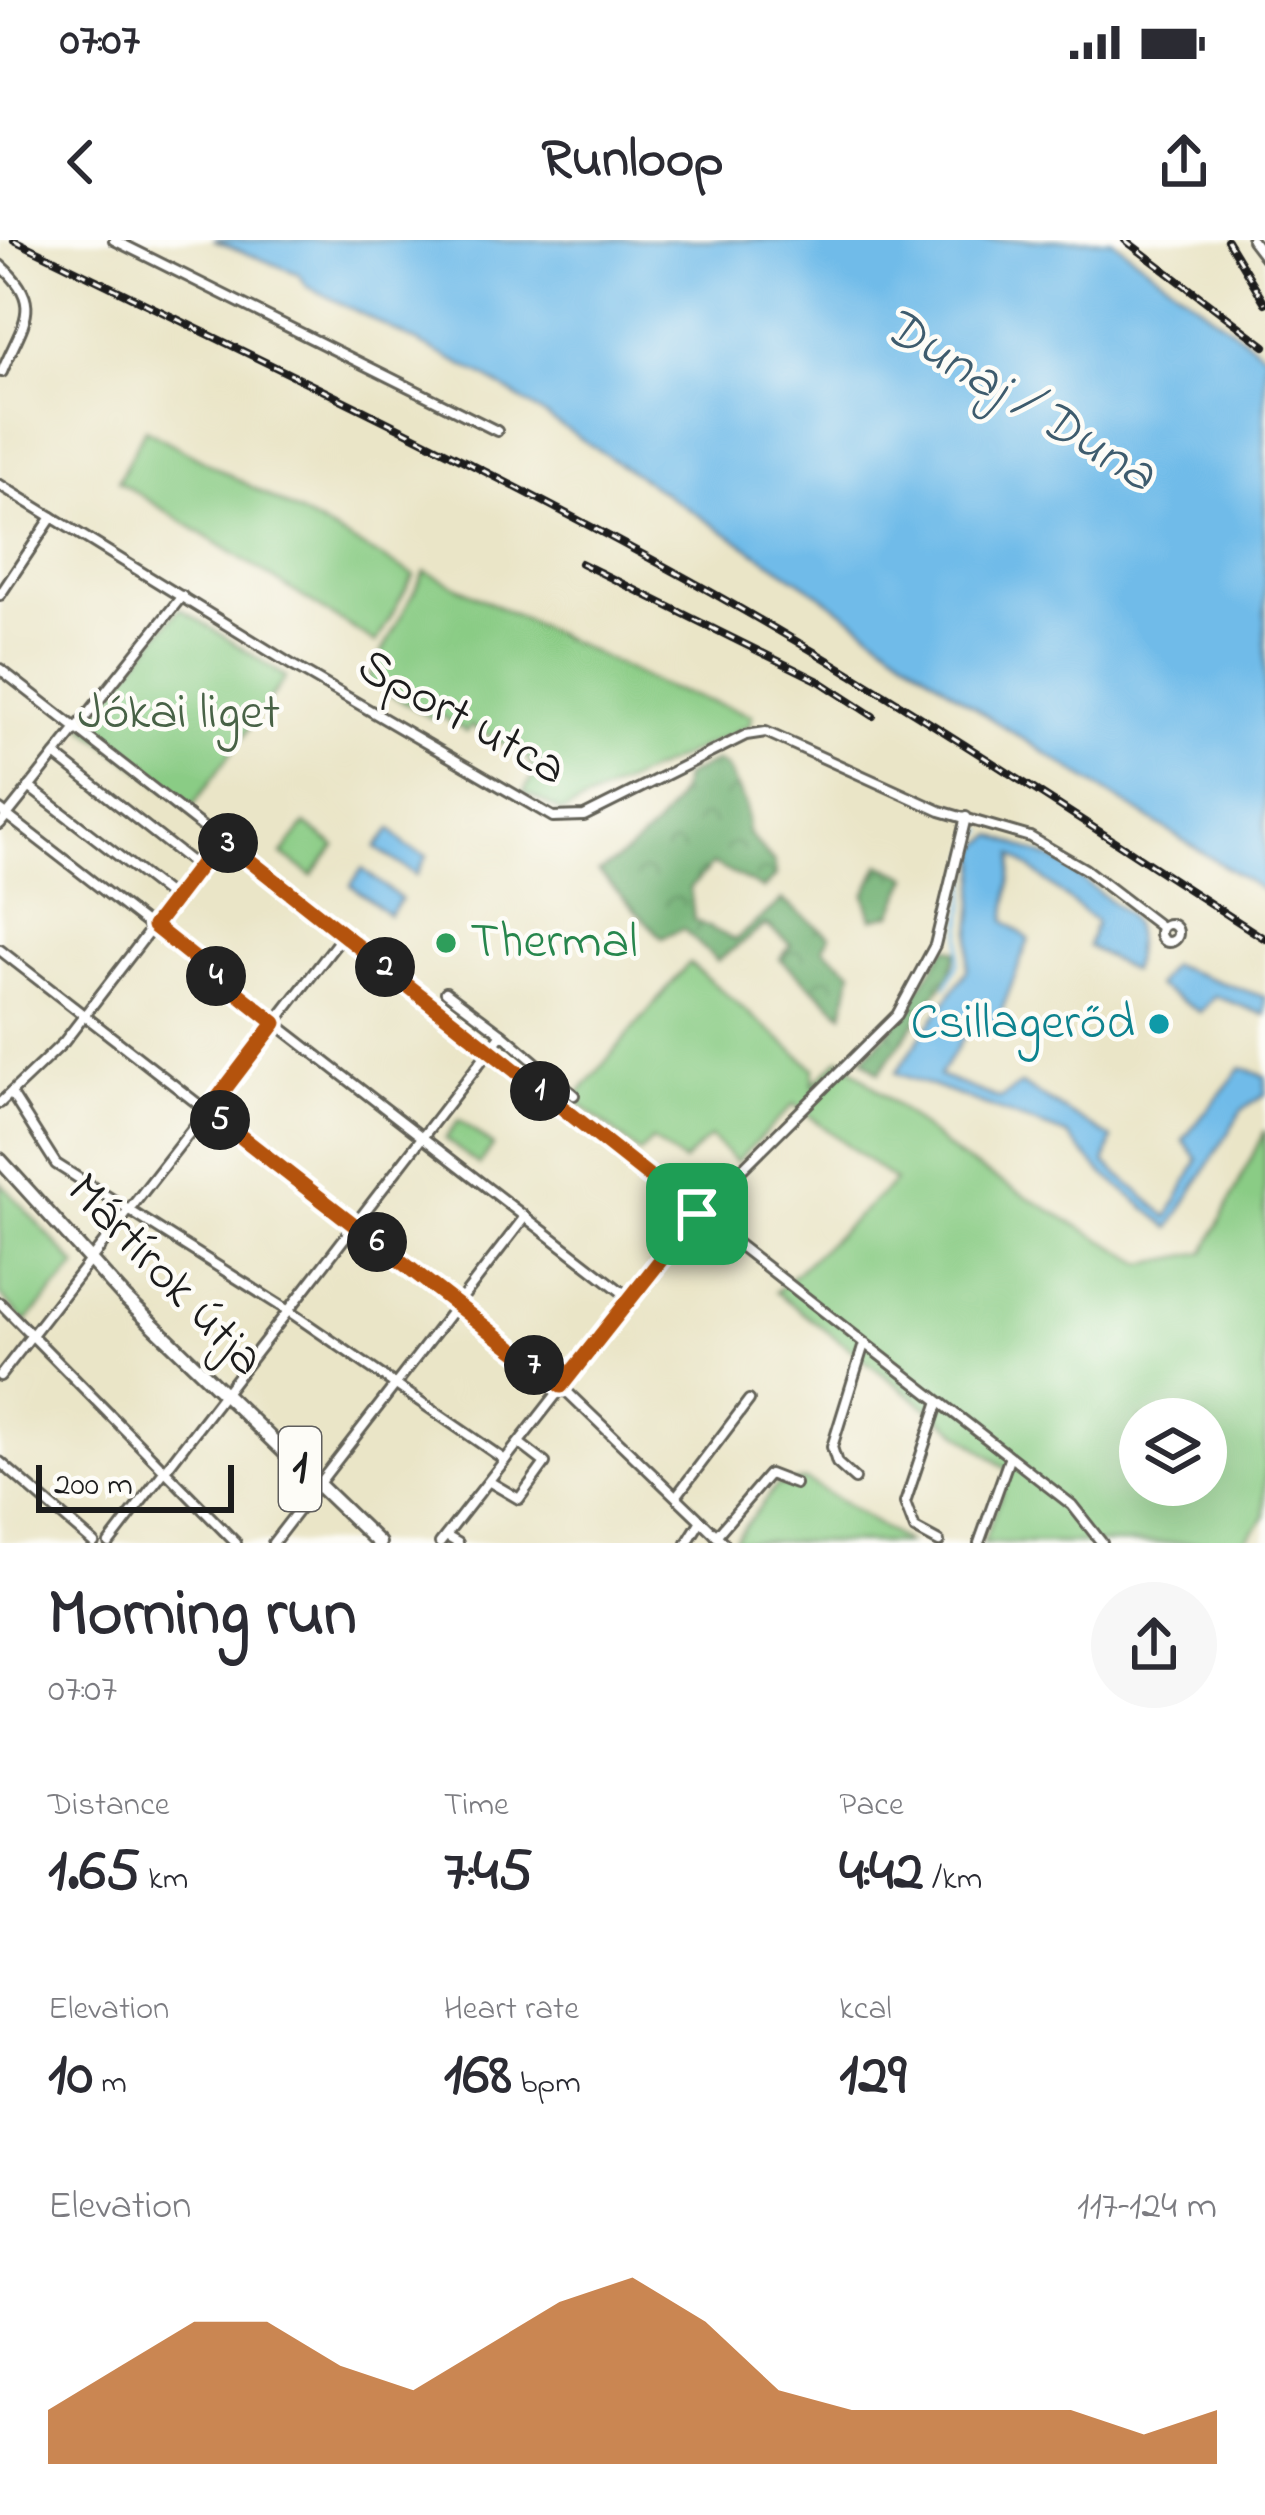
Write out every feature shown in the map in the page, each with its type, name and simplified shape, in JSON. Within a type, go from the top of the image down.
[{"type":"main road","name":"Mártírok útja","points":[[0,1160],[88,1260],[379,1543]]},
{"type":"street","points":[[114,240],[497,431]]},
{"type":"street","points":[[1252,240],[1265,257]]},
{"type":"street","points":[[0,265],[24,286],[28,300],[2,372]]},
{"type":"street","name":"Sport utca","points":[[0,485],[561,819],[584,816],[746,735],[766,732],[922,803],[1030,837],[1068,857],[1162,927]]},
{"type":"street","points":[[0,595],[52,517]]},
{"type":"street","points":[[182,596],[2,816],[154,926],[631,1299]]},
{"type":"street","points":[[0,669],[1072,1505],[1102,1543]]},
{"type":"street","points":[[55,755],[199,868]]},
{"type":"street","points":[[29,787],[176,900]]},
{"type":"street","points":[[458,1543],[443,1539],[697,1214],[904,1005],[939,935],[966,817]]},
{"type":"street","points":[[0,1103],[87,1015],[221,838]]},
{"type":"street","points":[[0,1376],[344,934]]},
{"type":"street","points":[[0,950],[561,1386],[678,1494]]},
{"type":"street","points":[[446,992],[574,1094]]},
{"type":"street","points":[[109,1543],[502,1034]]},
{"type":"street","points":[[11,1093],[56,1164],[287,1310],[506,1460]]},
{"type":"street","points":[[272,1543],[524,1218]]},
{"type":"street","points":[[0,1303],[236,1543]]},
{"type":"street","points":[[855,1479],[838,1463],[832,1447],[864,1344]]},
{"type":"street","points":[[749,1400],[675,1498],[720,1540],[769,1474],[795,1484]]},
{"type":"street","points":[[938,1404],[905,1503],[915,1529],[939,1541]]},
{"type":"street","points":[[490,1482],[515,1500],[545,1463],[518,1442]]},
{"type":"street","points":[[980,1543],[1009,1459]]},
{"type":"street","points":[[0,1462],[94,1543]]},
{"type":"street","points":[[687,1543],[700,1522]]},
{"type":"green space","points":[[145,429],[414,575],[376,643],[118,481]]},
{"type":"green space","points":[[425,571],[662,686],[752,715],[750,725],[562,812],[524,792],[535,772],[526,756],[471,726],[467,732],[438,714],[433,719],[367,681]]},
{"type":"green space","name":"Jókai liget","points":[[180,608],[286,677],[192,807],[84,728]]},
{"type":"green space","points":[[716,761],[726,767],[746,806],[748,833],[774,863],[776,876],[763,889],[713,864],[690,888],[694,920],[735,940],[782,900],[830,936],[823,948],[852,971],[843,1014],[780,959],[791,945],[766,925],[717,961],[683,929],[662,938],[599,872],[662,818],[684,777]]},
{"type":"green space","points":[[305,824],[335,846],[312,876],[282,854]]},
{"type":"green space","points":[[880,864],[909,877],[892,914],[872,919],[865,895]]},
{"type":"green space","points":[[946,947],[957,951],[950,974],[879,1073],[863,1059],[895,1025]]},
{"type":"green space","points":[[689,963],[814,1068],[813,1085],[840,1058],[958,1157],[1144,1264],[1205,1252],[1265,1130],[1265,1517],[1243,1543],[983,1543],[1010,1472],[776,1292],[895,1181],[794,1104],[736,1162],[710,1137],[683,1162],[652,1140],[640,1153],[574,1099]]},
{"type":"green space","points":[[459,1120],[493,1146],[479,1165],[445,1139]]},
{"type":"green space","points":[[0,1182],[77,1266],[26,1322],[0,1295]]},
{"type":"green space","points":[[806,1480],[907,1543],[733,1541],[777,1485]]},
{"type":"water","name":"Dunaj / Duna","points":[[213,240],[1112,240],[1265,354],[1265,892],[982,713],[818,593],[486,377],[307,286],[299,274]]},
{"type":"water","points":[[391,829],[407,847],[427,856],[416,875],[376,848]]},
{"type":"water","points":[[994,835],[1059,862],[1126,913],[1135,933],[1133,964],[1131,971],[1088,946],[1096,922],[1014,855],[1005,921],[1029,939],[995,1028],[968,1031],[939,1076],[1000,1099],[1021,1084],[1112,1139],[1105,1163],[1168,1217],[1198,1160],[1183,1140],[1241,1068],[1265,1076],[1265,1095],[1242,1110],[1170,1228],[1101,1172],[1067,1135],[896,1073],[967,970],[980,846]]},
{"type":"water","points":[[362,869],[401,899],[389,915],[351,885]]},
{"type":"water","points":[[1170,965],[1265,997],[1265,1015],[1215,996],[1200,1012],[1156,986]]},
{"type":"waterway","points":[[946,987],[958,963],[971,854],[975,839],[986,830]]},
{"type":"railway","points":[[14,240],[452,455],[711,592],[922,718],[1265,939]]},
{"type":"railway","points":[[1125,240],[1265,346]]},
{"type":"railway","points":[[1227,240],[1265,303]]},
{"type":"railway","points":[[581,563],[819,681],[873,716]]},
{"type":"place","name":"Thermal","points":[[446,943]]},
{"type":"place","name":"Csillagerőd","points":[[1159,1024]]},
{"type":"route","points":[[221,838],[697,1214],[561,1386],[208,1111],[275,1023],[154,926],[221,838]]}]
